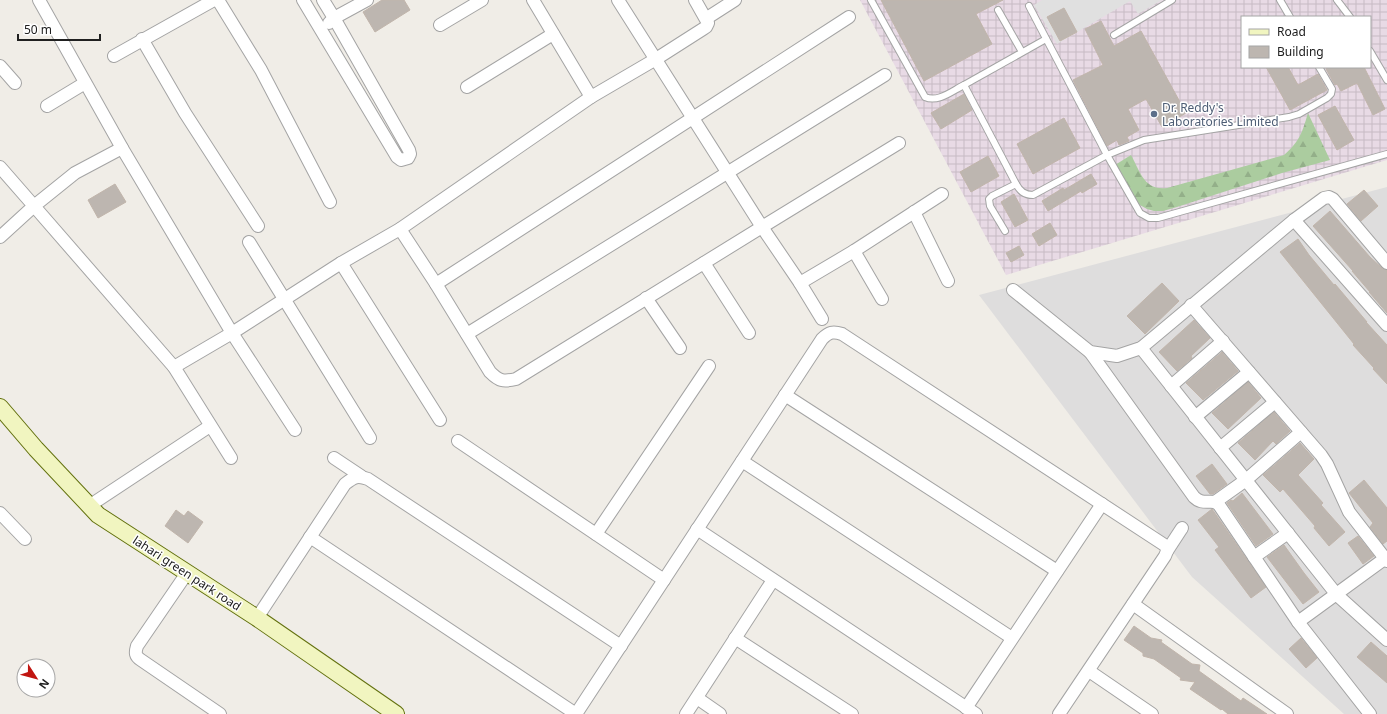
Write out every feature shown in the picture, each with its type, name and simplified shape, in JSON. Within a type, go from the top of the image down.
[{"type":"street","points":[[39,0],[122,148],[232,333],[295,430]]},
{"type":"street","points":[[114,56],[214,0]]},
{"type":"street","points":[[218,0],[261,70],[330,202]]},
{"type":"street","points":[[303,0],[397,157],[401,160],[408,158],[410,154],[409,150],[323,0]]},
{"type":"street","points":[[321,30],[334,18],[367,0]]},
{"type":"street","points":[[440,25],[482,0]]},
{"type":"street","points":[[533,0],[591,97]]},
{"type":"street","points":[[618,0],[727,173],[822,319]]},
{"type":"street","points":[[174,367],[232,333],[341,263],[400,229],[591,97],[656,59],[706,27],[708,23],[707,18],[696,0]]},
{"type":"street","points":[[707,18],[735,0]]},
{"type":"street","points":[[436,284],[849,17]]},
{"type":"street","points":[[467,87],[553,34]]},
{"type":"street","points":[[142,39],[185,113],[258,226]]},
{"type":"street","points":[[0,66],[15,83]]},
{"type":"street","points":[[467,334],[885,76]]},
{"type":"street","points":[[47,106],[85,83]]},
{"type":"street","points":[[400,229],[490,372],[498,379],[507,381],[516,379],[899,143]]},
{"type":"street","points":[[0,237],[34,206],[75,173],[122,148]]},
{"type":"street","points":[[0,167],[174,367],[231,458]]},
{"type":"street","points":[[800,283],[854,251],[942,194]]},
{"type":"street","points":[[1090,352],[1117,356],[1141,348],[1294,220],[1320,200],[1329,197],[1333,199],[1387,263]]},
{"type":"street","points":[[914,212],[948,281]]},
{"type":"street","points":[[1294,220],[1387,325]]},
{"type":"street","points":[[249,242],[370,438]]},
{"type":"street","points":[[854,251],[882,299]]},
{"type":"street","points":[[341,263],[440,420]]},
{"type":"street","points":[[704,263],[749,333]]},
{"type":"street","points":[[1013,290],[1090,352],[1198,501],[1215,502],[1246,480],[1301,432]]},
{"type":"street","points":[[646,298],[680,348]]},
{"type":"street","points":[[1191,305],[1321,455],[1327,464],[1349,512],[1386,559],[1298,622]]},
{"type":"street","points":[[310,537],[576,714],[822,339],[829,332],[836,332],[842,334],[1162,543],[1166,546],[1166,551]]},
{"type":"street","points":[[1171,386],[1223,342]]},
{"type":"street","points":[[1141,348],[1337,594],[1387,640]]},
{"type":"street","points":[[596,534],[708,366]]},
{"type":"street","points":[[1195,417],[1249,372]]},
{"type":"street","points":[[785,394],[1057,571]]},
{"type":"street","points":[[1220,448],[1275,402]]},
{"type":"street","name":"lahari green park road","points":[[2,415],[98,515],[257,618],[396,714]]},
{"type":"street","points":[[89,506],[210,426]]},
{"type":"street","points":[[458,441],[664,580]]},
{"type":"street","points":[[334,458],[621,646]]},
{"type":"street","points":[[742,461],[1012,638]]},
{"type":"street","points":[[257,618],[345,484],[354,477],[361,476]]},
{"type":"street","points":[[1215,502],[1298,622],[1370,714]]},
{"type":"street","points":[[697,529],[971,711],[1012,638],[1102,504]]},
{"type":"street","points":[[0,512],[25,539]]},
{"type":"street","points":[[1059,714],[1089,671],[1182,528]]},
{"type":"street","points":[[1254,557],[1288,533]]},
{"type":"street","points":[[187,573],[137,646],[135,652],[137,657],[220,714]]},
{"type":"street","points":[[686,714],[773,580]]},
{"type":"street","points":[[1133,604],[1287,714]]},
{"type":"street","points":[[736,638],[852,714]]},
{"type":"street","points":[[1089,671],[1152,714]]},
{"type":"street","points":[[697,698],[720,714]]},
{"type":"lane","points":[[871,0],[925,97],[930,99],[936,99],[964,85],[1046,39]]},
{"type":"lane","points":[[1114,35],[1172,0]]},
{"type":"lane","points":[[1280,0],[1289,16]]},
{"type":"lane","points":[[1337,0],[1349,16]]},
{"type":"lane","points":[[1029,6],[1107,156],[1140,213],[1149,218],[1158,218],[1387,154]]},
{"type":"lane","points":[[998,10],[1022,52]]},
{"type":"lane","points":[[1371,53],[1387,80]]},
{"type":"lane","points":[[964,85],[1020,191],[1026,195],[1033,195],[1107,156],[1144,140],[1289,117],[1299,114],[1327,98],[1331,94],[1332,90],[1320,68]]},
{"type":"lane","points":[[1005,230],[990,206],[990,199],[992,196],[1016,184]]},
{"type":"shaded area","name":"Dr. Reddy's Laboratories Limited","points":[[860,0],[1387,0],[1387,160],[1006,275]]},
{"type":"shaded area","points":[[1042,0],[1162,0],[1138,14],[1130,1],[1057,44],[1034,5]]},
{"type":"shaded area","points":[[1387,187],[1387,714],[1344,714],[1192,577],[979,295]]},
{"type":"green space","points":[[1308,113],[1330,160],[1282,173],[1163,211],[1154,211],[1138,204],[1115,165],[1131,155],[1140,173],[1148,183],[1159,188],[1167,188],[1284,155],[1294,145],[1300,136]]},
{"type":"building","points":[[382,0],[404,0],[410,10],[375,32],[363,12]]},
{"type":"building","points":[[881,0],[1003,0],[976,14],[992,44],[924,81]]},
{"type":"building","points":[[1064,8],[1077,32],[1060,41],[1047,17]]},
{"type":"building","points":[[1101,21],[1114,46],[1141,31],[1186,113],[1162,127],[1146,99],[1128,109],[1139,130],[1127,137],[1129,141],[1119,145],[1117,140],[1107,146],[1073,80],[1103,65],[1085,29]]},
{"type":"building","points":[[1267,68],[1289,68],[1298,85],[1318,74],[1327,90],[1290,110]]},
{"type":"building","points":[[1364,68],[1385,109],[1373,115],[1357,83],[1341,91],[1337,84],[1335,85],[1326,69]]},
{"type":"building","points":[[964,94],[972,110],[941,129],[931,113]]},
{"type":"building","points":[[1335,106],[1354,140],[1337,150],[1318,115]]},
{"type":"building","points":[[1064,118],[1080,148],[1033,174],[1017,144]]},
{"type":"building","points":[[988,156],[999,176],[971,192],[960,172]]},
{"type":"building","points":[[1091,174],[1097,184],[1082,193],[1081,191],[1048,211],[1042,201],[1063,188],[1064,190]]},
{"type":"building","points":[[115,184],[126,202],[98,218],[88,200]]},
{"type":"building","points":[[1364,190],[1378,206],[1361,221],[1347,204]]},
{"type":"building","points":[[1014,194],[1028,220],[1015,227],[1001,202]]},
{"type":"building","points":[[1330,211],[1370,257],[1382,268],[1387,270],[1387,313],[1353,271],[1313,226]]},
{"type":"building","points":[[1050,223],[1057,235],[1039,246],[1032,234]]},
{"type":"building","points":[[1298,239],[1334,285],[1335,284],[1387,345],[1387,384],[1353,345],[1354,344],[1280,252]]},
{"type":"building","points":[[1019,246],[1024,255],[1011,262],[1006,253]]},
{"type":"building","points":[[1162,283],[1179,301],[1145,334],[1127,316]]},
{"type":"building","points":[[1194,320],[1210,338],[1191,356],[1192,358],[1177,371],[1159,352]]},
{"type":"building","points":[[1222,352],[1238,371],[1203,400],[1186,383]]},
{"type":"building","points":[[1248,382],[1261,398],[1228,429],[1212,413]]},
{"type":"building","points":[[1274,412],[1290,431],[1276,444],[1273,441],[1255,460],[1238,443]]},
{"type":"building","points":[[1300,443],[1314,459],[1298,475],[1323,503],[1321,505],[1345,532],[1329,546],[1314,528],[1315,526],[1283,489],[1280,492],[1263,475]]},
{"type":"building","points":[[1212,464],[1227,484],[1213,494],[1210,494],[1196,476]]},
{"type":"building","points":[[1364,480],[1387,508],[1387,541],[1383,544],[1370,527],[1373,523],[1349,493]]},
{"type":"building","points":[[1242,493],[1273,534],[1256,546],[1227,503],[1231,500],[1233,501]]},
{"type":"building","points":[[1212,509],[1266,587],[1251,598],[1215,550],[1219,547],[1198,520]]},
{"type":"building","points":[[176,510],[184,516],[188,511],[203,522],[188,543],[165,526]]},
{"type":"building","points":[[1358,536],[1374,556],[1363,564],[1348,543]]},
{"type":"building","points":[[1284,545],[1319,592],[1303,604],[1267,557]]},
{"type":"building","points":[[1134,626],[1151,638],[1162,640],[1161,642],[1192,664],[1200,665],[1199,671],[1241,701],[1243,698],[1267,714],[1228,714],[1222,709],[1221,710],[1190,689],[1195,682],[1180,680],[1181,678],[1154,659],[1143,656],[1143,653],[1124,640]]},
{"type":"building","points":[[1301,638],[1317,658],[1306,668],[1289,649]]},
{"type":"building","points":[[1371,642],[1387,656],[1387,683],[1357,657]]},
{"type":"place","name":"Dr. Reddy's Laboratories Limited","points":[[1154,114]]}]
